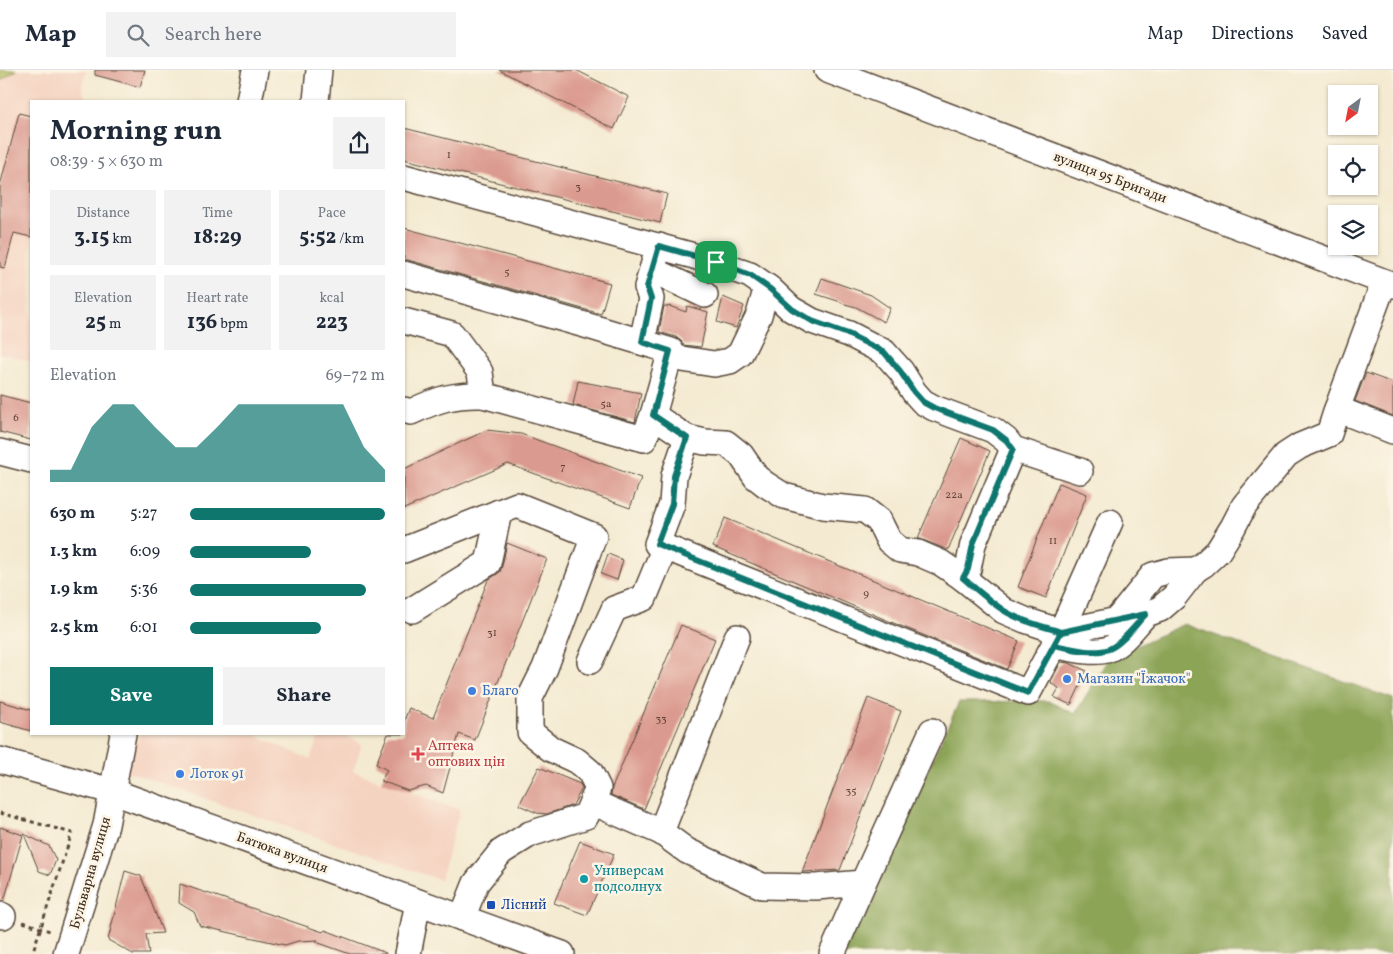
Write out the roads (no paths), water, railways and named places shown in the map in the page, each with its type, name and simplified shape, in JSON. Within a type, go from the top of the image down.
[{"type":"street","points":[[249,100],[255,70]]},
{"type":"street","points":[[316,100],[320,70]]},
{"type":"street","name":"вулиця 95 Бригади","points":[[827,70],[1389,283]]},
{"type":"street","points":[[405,177],[716,262],[750,275],[792,309],[812,321],[848,334],[884,352],[923,402],[993,430],[1006,440],[1013,449],[1080,471]]},
{"type":"street","points":[[642,342],[651,299],[647,287],[659,246]]},
{"type":"street","points":[[652,270],[705,295]]},
{"type":"street","points":[[405,274],[670,351],[653,415],[644,439],[483,394],[452,396],[427,404],[411,412],[405,410]]},
{"type":"street","points":[[1057,639],[1116,620],[1160,609],[1174,597],[1196,570],[1218,552],[1244,506],[1286,455],[1300,446],[1329,434],[1337,409],[1389,283]]},
{"type":"street","points":[[669,357],[714,364],[730,361],[740,354],[759,315],[767,287]]},
{"type":"street","points":[[405,321],[452,334],[480,372],[483,394]]},
{"type":"street","points":[[1337,409],[1393,431]]},
{"type":"street","points":[[653,415],[687,438],[726,444],[741,455],[756,477],[784,496],[823,506],[865,510],[879,522],[889,541],[900,550],[918,553],[941,563],[1004,610],[1057,639],[1096,651],[1108,649],[1119,642],[1146,614]]},
{"type":"street","points":[[687,438],[674,476],[672,504],[657,544],[1028,693],[1057,639],[1110,522]]},
{"type":"street","points":[[963,578],[968,569],[973,544],[1013,449]]},
{"type":"street","points":[[0,452],[30,460]]},
{"type":"street","points":[[405,550],[517,505],[594,536],[544,668],[530,698],[530,732],[551,748],[577,761],[590,772],[598,788],[586,816],[530,834],[501,852],[476,882],[462,918]]},
{"type":"street","points":[[412,610],[488,563],[499,512]]},
{"type":"street","points":[[590,661],[614,609],[644,598],[664,547]]},
{"type":"street","points":[[1116,620],[1153,575],[1168,571],[1196,570]]},
{"type":"street","points":[[661,832],[737,637]]},
{"type":"street","points":[[832,954],[932,731]]},
{"type":"street","name":"Бульварна вулиця","points":[[69,946],[106,824],[123,735]]},
{"type":"street","name":"Батюка вулиця","points":[[0,760],[111,791],[562,954]]},
{"type":"street","points":[[592,802],[661,832],[687,851],[762,886],[816,886],[863,883]]},
{"type":"street","points":[[408,954],[418,902]]},
{"type":"place","name":"Магазин \"Їжачок\"","points":[[1067,679]]},
{"type":"place","name":"Благо","points":[[472,691]]},
{"type":"place","name":"Аптека оптових цін","points":[[418,754]]},
{"type":"place","name":"Лоток 91","points":[[180,774]]},
{"type":"place","name":"Универсам подсолнух","points":[[584,879]]},
{"type":"place","name":"Лісний","points":[[491,905]]}]
